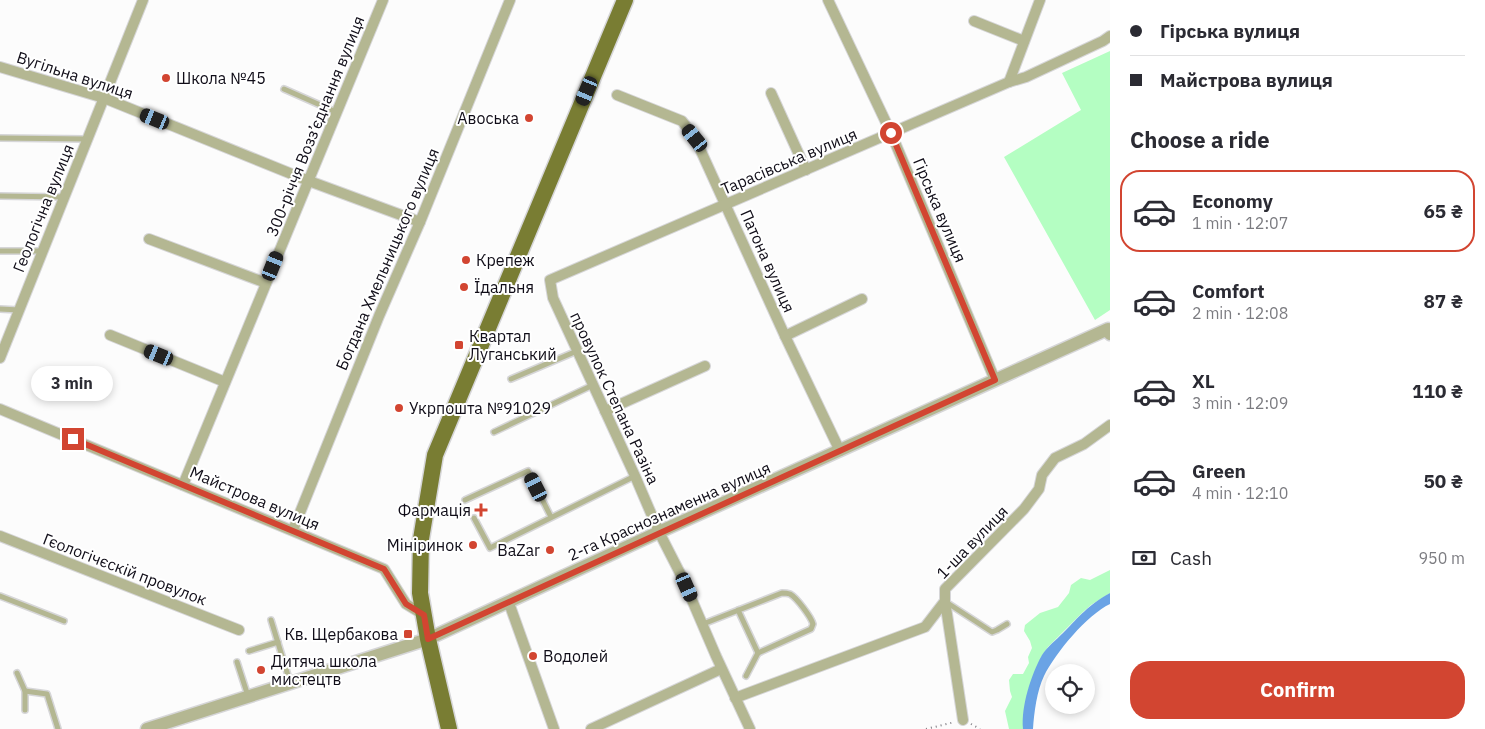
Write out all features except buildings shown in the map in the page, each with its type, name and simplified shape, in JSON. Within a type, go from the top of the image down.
[{"type":"main road","points":[[449,729],[428,639],[420,593],[422,539],[435,455],[625,0]]},
{"type":"street","name":"Геологічна вулиця","points":[[0,358],[143,0]]},
{"type":"street","name":"300-річчя Возз’єднання вулиця","points":[[183,485],[383,0]]},
{"type":"street","name":"Богдана Хмельницького вулиця","points":[[293,530],[510,0]]},
{"type":"street","name":"Гірська вулиця","points":[[828,0],[891,133],[995,380]]},
{"type":"street","points":[[1009,82],[1040,0]]},
{"type":"street","points":[[974,21],[1024,41]]},
{"type":"street","name":"Тарасівська вулиця","points":[[553,298],[550,280],[1009,82],[1026,77],[1110,36]]},
{"type":"street","name":"Вугільна вулиця","points":[[0,67],[104,98],[308,182],[420,222]]},
{"type":"street","points":[[771,93],[806,170]]},
{"type":"street","name":"Патона вулиця","points":[[617,95],[682,121],[695,138],[785,336],[840,451]]},
{"type":"street","points":[[149,239],[266,283]]},
{"type":"street","name":"провулок Степана Разіна","points":[[553,298],[750,729]]},
{"type":"street","points":[[785,336],[862,299]]},
{"type":"street","name":"2-га Краснознаменна вулиця","points":[[147,729],[428,639],[659,532],[1109,330]]},
{"type":"street","points":[[110,335],[225,382]]},
{"type":"street","points":[[605,411],[705,366]]},
{"type":"street","name":"Майстрова вулиця","points":[[0,409],[384,569],[406,604],[424,615]]},
{"type":"street","name":"1-ша вулиця","points":[[963,720],[945,601],[945,589],[1024,509],[1039,489],[1042,475],[1055,458],[1084,444],[1110,425]]},
{"type":"street","name":"Гєологічєскій провулок","points":[[0,536],[240,630]]},
{"type":"street","points":[[735,698],[926,627],[945,601]]},
{"type":"street","points":[[509,603],[554,729]]},
{"type":"street","points":[[592,729],[721,669]]},
{"type":"lane","points":[[284,89],[337,113]]},
{"type":"lane","points":[[0,138],[87,140]]},
{"type":"lane","points":[[0,196],[64,197]]},
{"type":"lane","points":[[0,250],[43,251]]},
{"type":"lane","points":[[0,309],[19,310]]},
{"type":"lane","points":[[511,379],[577,351]]},
{"type":"lane","points":[[494,432],[593,384]]},
{"type":"lane","points":[[465,500],[528,471],[551,517]]},
{"type":"lane","points":[[474,518],[490,548],[635,476]]},
{"type":"lane","points":[[703,624],[782,593],[795,598],[813,621],[813,627],[758,653],[746,676]]},
{"type":"lane","points":[[0,596],[64,621]]},
{"type":"lane","points":[[945,601],[992,632],[1007,624]]},
{"type":"lane","points":[[738,610],[758,653]]},
{"type":"lane","points":[[271,620],[291,683]]},
{"type":"lane","points":[[249,651],[278,642]]},
{"type":"lane","points":[[237,662],[248,697]]},
{"type":"lane","points":[[17,673],[25,691],[25,710]]},
{"type":"lane","points":[[25,691],[47,694],[58,729]]},
{"type":"path","points":[[926,729],[963,720],[980,729]]},
{"type":"green space","points":[[1110,51],[1110,310],[1095,320],[1004,157],[1081,110],[1062,73]]},
{"type":"green space","points":[[1110,570],[1110,593],[1091,605],[1048,647],[1041,657],[1029,688],[1025,704],[1023,729],[1009,729],[1005,711],[1012,697],[1009,680],[1013,674],[1023,674],[1029,663],[1028,657],[1032,648],[1024,631],[1025,625],[1040,613],[1058,607],[1069,593],[1071,585],[1081,578],[1090,580]]},
{"type":"water","points":[[1110,593],[1110,604],[1082,625],[1050,664],[1045,664],[1045,674],[1039,688],[1033,729],[1023,729],[1028,691],[1042,655],[1049,646],[1096,602]]},
{"type":"place","name":"Школа №45","points":[[166,78]]},
{"type":"place","name":"Авоська","points":[[529,118]]},
{"type":"place","name":"Крепеж","points":[[466,260]]},
{"type":"place","name":"Їдальня","points":[[464,287]]},
{"type":"place","name":"Квартал Луганський","points":[[459,345]]},
{"type":"place","name":"Укрпошта №91029","points":[[399,408]]},
{"type":"place","name":"Фармація","points":[[481,510]]},
{"type":"place","name":"Мініринок","points":[[473,545]]},
{"type":"place","name":"BaZar","points":[[550,550]]},
{"type":"place","name":"Кв. Щербакова","points":[[408,634]]},
{"type":"place","name":"Водолей","points":[[533,656]]},
{"type":"place","name":"Дитяча школа мистецтв","points":[[261,670]]},
{"type":"route","points":[[73,439],[384,569],[406,604],[424,615],[428,639],[995,380],[891,133]]}]
